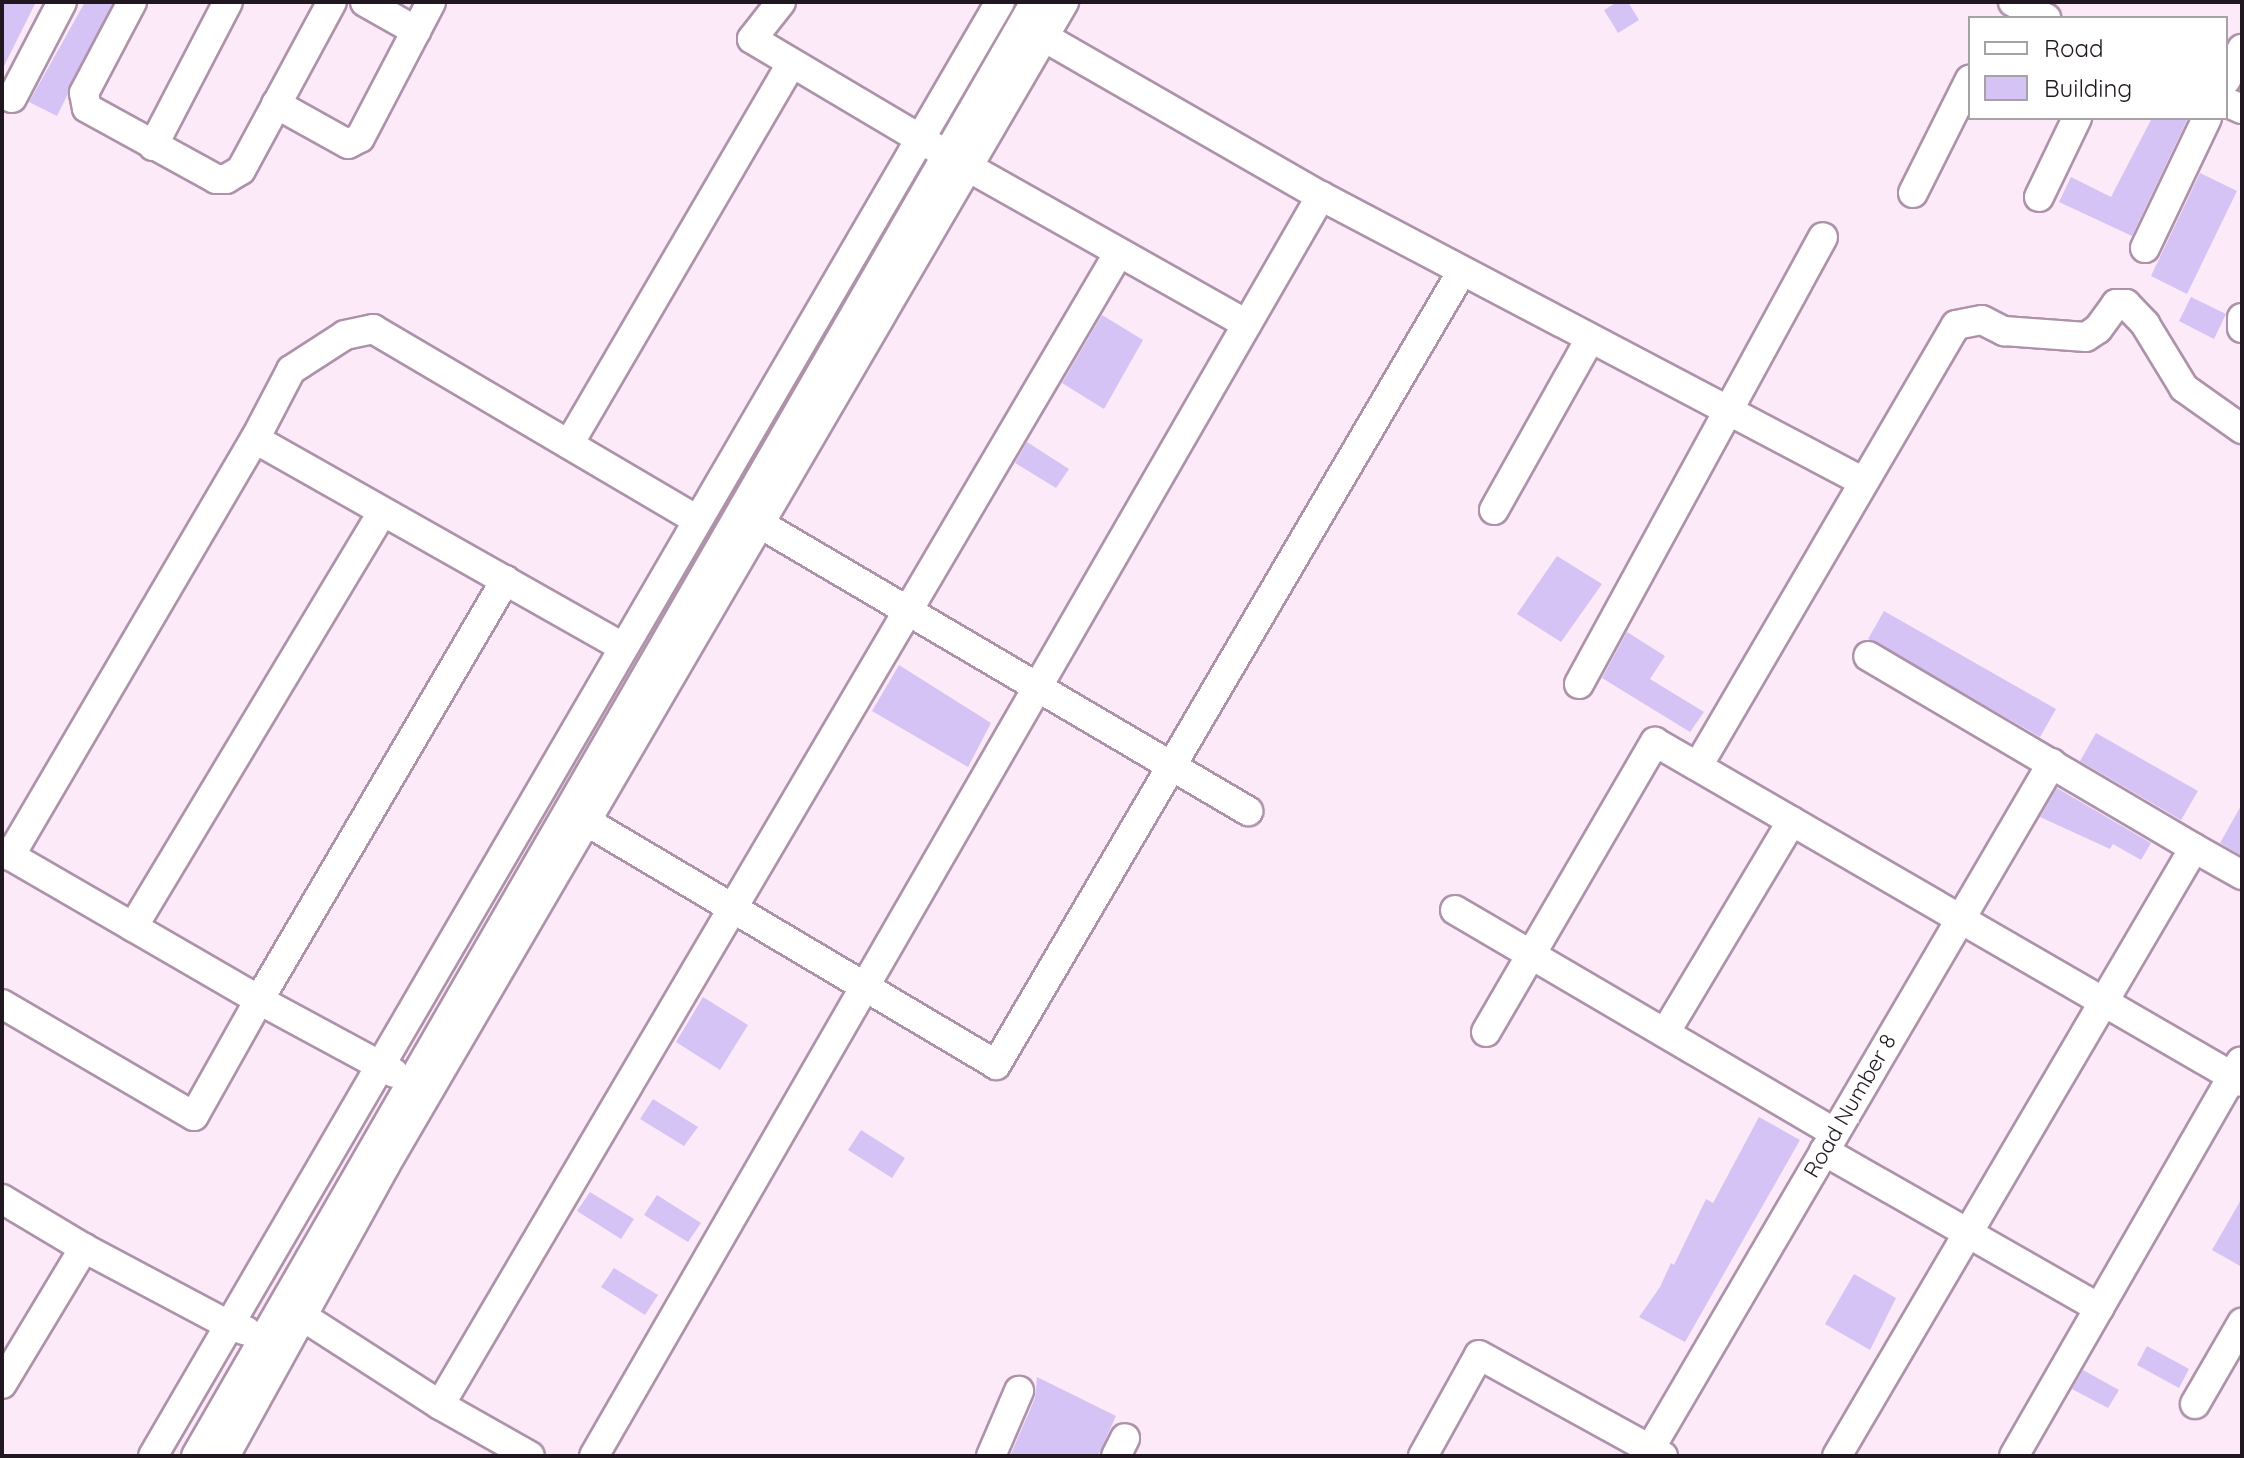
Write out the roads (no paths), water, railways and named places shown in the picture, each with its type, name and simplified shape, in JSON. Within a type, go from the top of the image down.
[{"type":"street","points":[[12,98],[62,2]]},
{"type":"street","points":[[132,2],[84,93],[87,108],[216,179],[226,179],[241,170],[332,2]]},
{"type":"street","points":[[153,146],[228,2]]},
{"type":"street","points":[[365,2],[416,31]]},
{"type":"street","points":[[276,104],[348,144],[360,138],[431,2]]},
{"type":"street","points":[[781,2],[752,39],[1118,254],[1247,324]]},
{"type":"street","points":[[153,1456],[1000,2]]},
{"type":"street","points":[[212,1453],[287,1329],[422,1083],[579,817],[1034,21],[1064,2]]},
{"type":"street","points":[[2011,2],[2042,16]]},
{"type":"street","points":[[1034,21],[1321,196],[1862,481]]},
{"type":"street","points":[[2228,76],[2242,49]]},
{"type":"street","points":[[569,444],[792,63]]},
{"type":"street","points":[[1913,193],[1968,83]]},
{"type":"street","points":[[2039,197],[2076,120]]},
{"type":"street","points":[[2145,248],[2206,120]]},
{"type":"street","points":[[594,1456],[1321,196]]},
{"type":"street","points":[[1579,684],[1731,412],[1823,237]]},
{"type":"street","points":[[440,1405],[1118,254]]},
{"type":"street","points":[[579,817],[996,1065],[1462,271]]},
{"type":"street","points":[[1698,766],[1956,325],[1982,320],[2004,331],[2086,337],[2098,329],[2116,304],[2126,304],[2145,324],[2184,388],[2242,429]]},
{"type":"street","points":[[2242,318],[2242,328]]},
{"type":"street","points":[[422,1083],[377,1067],[6,853],[255,439],[291,370],[345,335],[373,329],[697,520]]},
{"type":"street","points":[[1494,510],[1590,339]]},
{"type":"street","points":[[255,439],[623,647]]},
{"type":"street","points":[[133,927],[382,512]]},
{"type":"street","points":[[750,519],[1248,811]]},
{"type":"street","points":[[2,1004],[194,1116],[505,580]]},
{"type":"street","points":[[1868,656],[2242,875]]},
{"type":"street","points":[[1486,1032],[1655,742],[2106,1003],[2239,1073],[2014,1456]]},
{"type":"street","name":"Road Number 8","points":[[1656,1452],[1829,1142],[2052,763]]},
{"type":"street","points":[[1665,1033],[1792,821]]},
{"type":"street","points":[[1837,1456],[2106,1003],[2194,848]]},
{"type":"street","points":[[1455,910],[1665,1033],[1969,1234],[2099,1308]]},
{"type":"street","points":[[287,1329],[422,1083]]},
{"type":"street","points":[[2,1199],[84,1248],[229,1325],[287,1329],[440,1405],[530,1456]]},
{"type":"street","points":[[2,1384],[84,1248]]},
{"type":"street","points":[[2195,1404],[2242,1323]]},
{"type":"street","points":[[1423,1456],[1479,1355],[1656,1452]]},
{"type":"street","points":[[991,1456],[1019,1391]]}]
